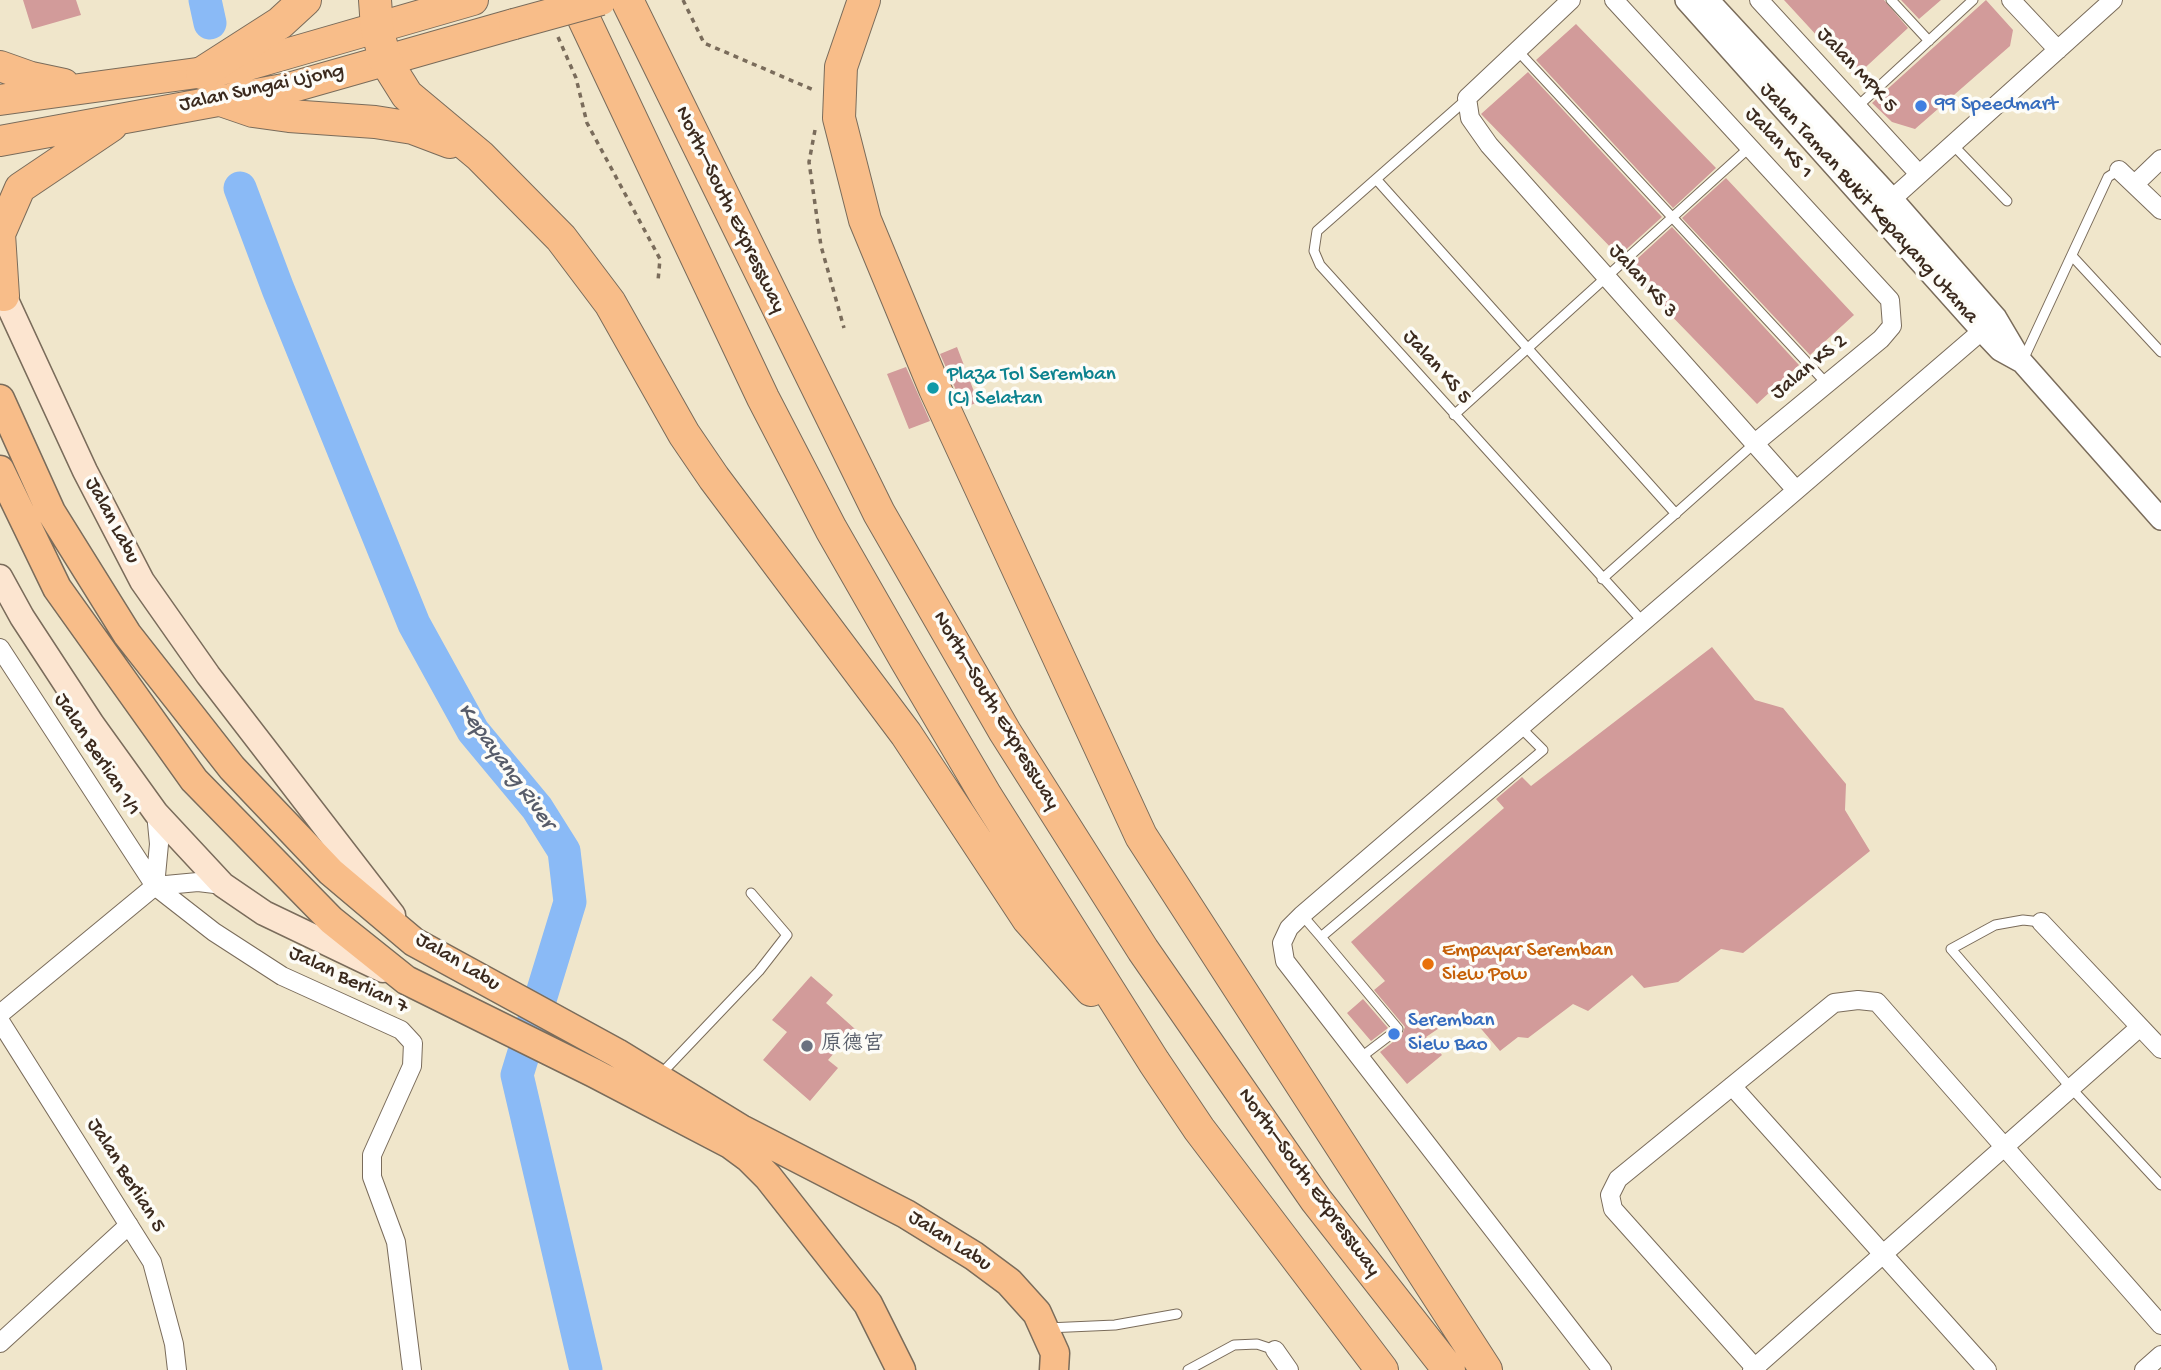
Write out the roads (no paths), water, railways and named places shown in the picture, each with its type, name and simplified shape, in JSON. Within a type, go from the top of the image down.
[{"type":"highway","points":[[305,0],[280,23],[226,84],[289,117],[375,122],[413,128],[480,156]]},
{"type":"highway","name":"Jalan Sungai Ujong","points":[[0,141],[136,115],[226,84],[376,14],[473,0]]},
{"type":"highway","points":[[575,0],[711,291],[831,529],[986,796],[1199,1129],[1382,1370]]},
{"type":"highway","name":"Jalan Sungai Ujong","points":[[0,100],[143,82],[289,88],[601,0]]},
{"type":"highway","name":"North–South Expressway","points":[[627,0],[879,513],[1005,732],[1143,950],[1316,1200],[1449,1370]]},
{"type":"highway","points":[[866,5],[841,67],[839,118],[865,220],[935,389],[1136,824],[1217,957],[1486,1370]]},
{"type":"highway","points":[[376,14],[385,60],[407,95],[480,156],[561,238],[610,303],[684,434],[714,478],[906,734],[1028,919],[1154,1062]]},
{"type":"highway","points":[[0,66],[31,77],[85,88]]},
{"type":"highway","points":[[2,291],[0,234],[20,188],[44,169],[136,115]]},
{"type":"main road","name":"Jalan Labu","points":[[2,291],[85,471],[142,581],[208,675],[414,942],[617,1053],[741,1129],[906,1213],[974,1256],[1009,1282],[1037,1313],[1055,1353],[1054,1370]]},
{"type":"main road","points":[[0,400],[51,512],[127,634],[232,768],[331,872],[414,942]]},
{"type":"main road","points":[[0,470],[57,588],[194,780],[331,920],[406,980]]},
{"type":"main road","name":"Jalan Labu","points":[[0,577],[22,617],[92,724],[156,813],[223,885],[264,913],[435,994],[730,1144],[768,1177],[868,1304],[901,1370]]},
{"type":"street","points":[[1467,98],[1571,0]]},
{"type":"street","name":"Jalan KS 1","points":[[1614,0],[1889,300],[1892,326]]},
{"type":"street","name":"Jalan Taman Bukit Kepayang Utama","points":[[1686,0],[1989,325]]},
{"type":"street","name":"Jalan Taman Bukit Kepayang Utama","points":[[1708,0],[1892,199],[1989,325],[2000,350],[2022,362],[2161,519]]},
{"type":"street","name":"Jalan MPK 5","points":[[1759,0],[1919,174]]},
{"type":"street","points":[[2011,0],[2058,50]]},
{"type":"street","points":[[1892,199],[2113,0]]},
{"type":"street","name":"Jalan KS 3","points":[[1467,98],[1470,118],[1489,145],[1796,490]]},
{"type":"street","points":[[2136,183],[2161,159]]},
{"type":"street","points":[[2119,170],[2136,183],[2161,210]]},
{"type":"street","points":[[1602,1370],[1285,961],[1282,943],[1289,928],[1301,915],[1989,325]]},
{"type":"street","name":"Jalan KS 2","points":[[1755,443],[1892,326]]},
{"type":"street","name":"Jalan Berlian 1/1","points":[[0,648],[155,886]]},
{"type":"street","points":[[155,886],[159,844],[156,813]]},
{"type":"street","points":[[0,1014],[155,886],[198,882],[223,885]]},
{"type":"street","name":"Jalan Berlian 7","points":[[155,886],[214,932],[282,976],[401,1030],[413,1043],[412,1066],[372,1155],[372,1177],[396,1242],[412,1370]]},
{"type":"street","points":[[2041,922],[2161,1049]]},
{"type":"street","points":[[2140,1027],[2071,1088],[2003,1148],[1883,1254],[1755,1369],[1613,1209],[1610,1195],[1618,1179],[1834,1003],[1877,1002],[2003,1148],[2161,1325]]},
{"type":"street","name":"Jalan Berlian 5","points":[[0,1021],[152,1262],[174,1344],[177,1370]]},
{"type":"street","points":[[1732,1086],[1987,1370]]},
{"type":"street","points":[[0,1343],[129,1225]]},
{"type":"street","points":[[1275,1350],[1289,1370]]},
{"type":"street","points":[[2144,1370],[2161,1355]]},
{"type":"lane","points":[[1891,0],[1929,41]]},
{"type":"lane","points":[[1858,106],[1973,0]]},
{"type":"lane","points":[[1517,50],[1827,384]]},
{"type":"lane","name":"Jalan KS 5","points":[[1467,98],[1317,232],[1314,251],[1320,265],[1643,622]]},
{"type":"lane","points":[[1952,144],[2007,201]]},
{"type":"lane","points":[[1454,415],[1750,147]]},
{"type":"lane","points":[[2022,362],[2108,177],[2119,170]]},
{"type":"lane","points":[[1376,180],[1676,514]]},
{"type":"lane","points":[[2073,257],[2160,347]]},
{"type":"lane","points":[[1602,579],[1755,443]]},
{"type":"lane","points":[[1321,937],[1543,750],[1520,727]]},
{"type":"lane","points":[[657,1078],[759,971],[787,935],[751,893]]},
{"type":"lane","points":[[1301,915],[1398,1029],[1360,1058]]},
{"type":"lane","points":[[2041,922],[2023,920],[1995,925],[1951,949],[2071,1088],[2161,1185]]},
{"type":"lane","points":[[1044,1328],[1115,1325],[1177,1314]]},
{"type":"lane","points":[[1188,1370],[1234,1345],[1257,1343],[1275,1350]]},
{"type":"waterway","name":"Kepayang River","points":[[205,0],[210,23]]},
{"type":"waterway","name":"Kepayang River","points":[[240,188],[278,289],[414,624],[473,731],[537,808],[564,851],[570,902],[517,1075],[586,1370]]},
{"type":"place","name":"99 Speedmart","points":[[1921,106]]},
{"type":"place","name":"Plaza Tol Seremban (C) Selatan","points":[[933,388]]},
{"type":"place","name":"Empayar Seremban Siew Pow","points":[[1428,964]]},
{"type":"place","name":"Seremban Siew Bao","points":[[1394,1034]]},
{"type":"place","name":"原德宫","points":[[807,1046]]}]
